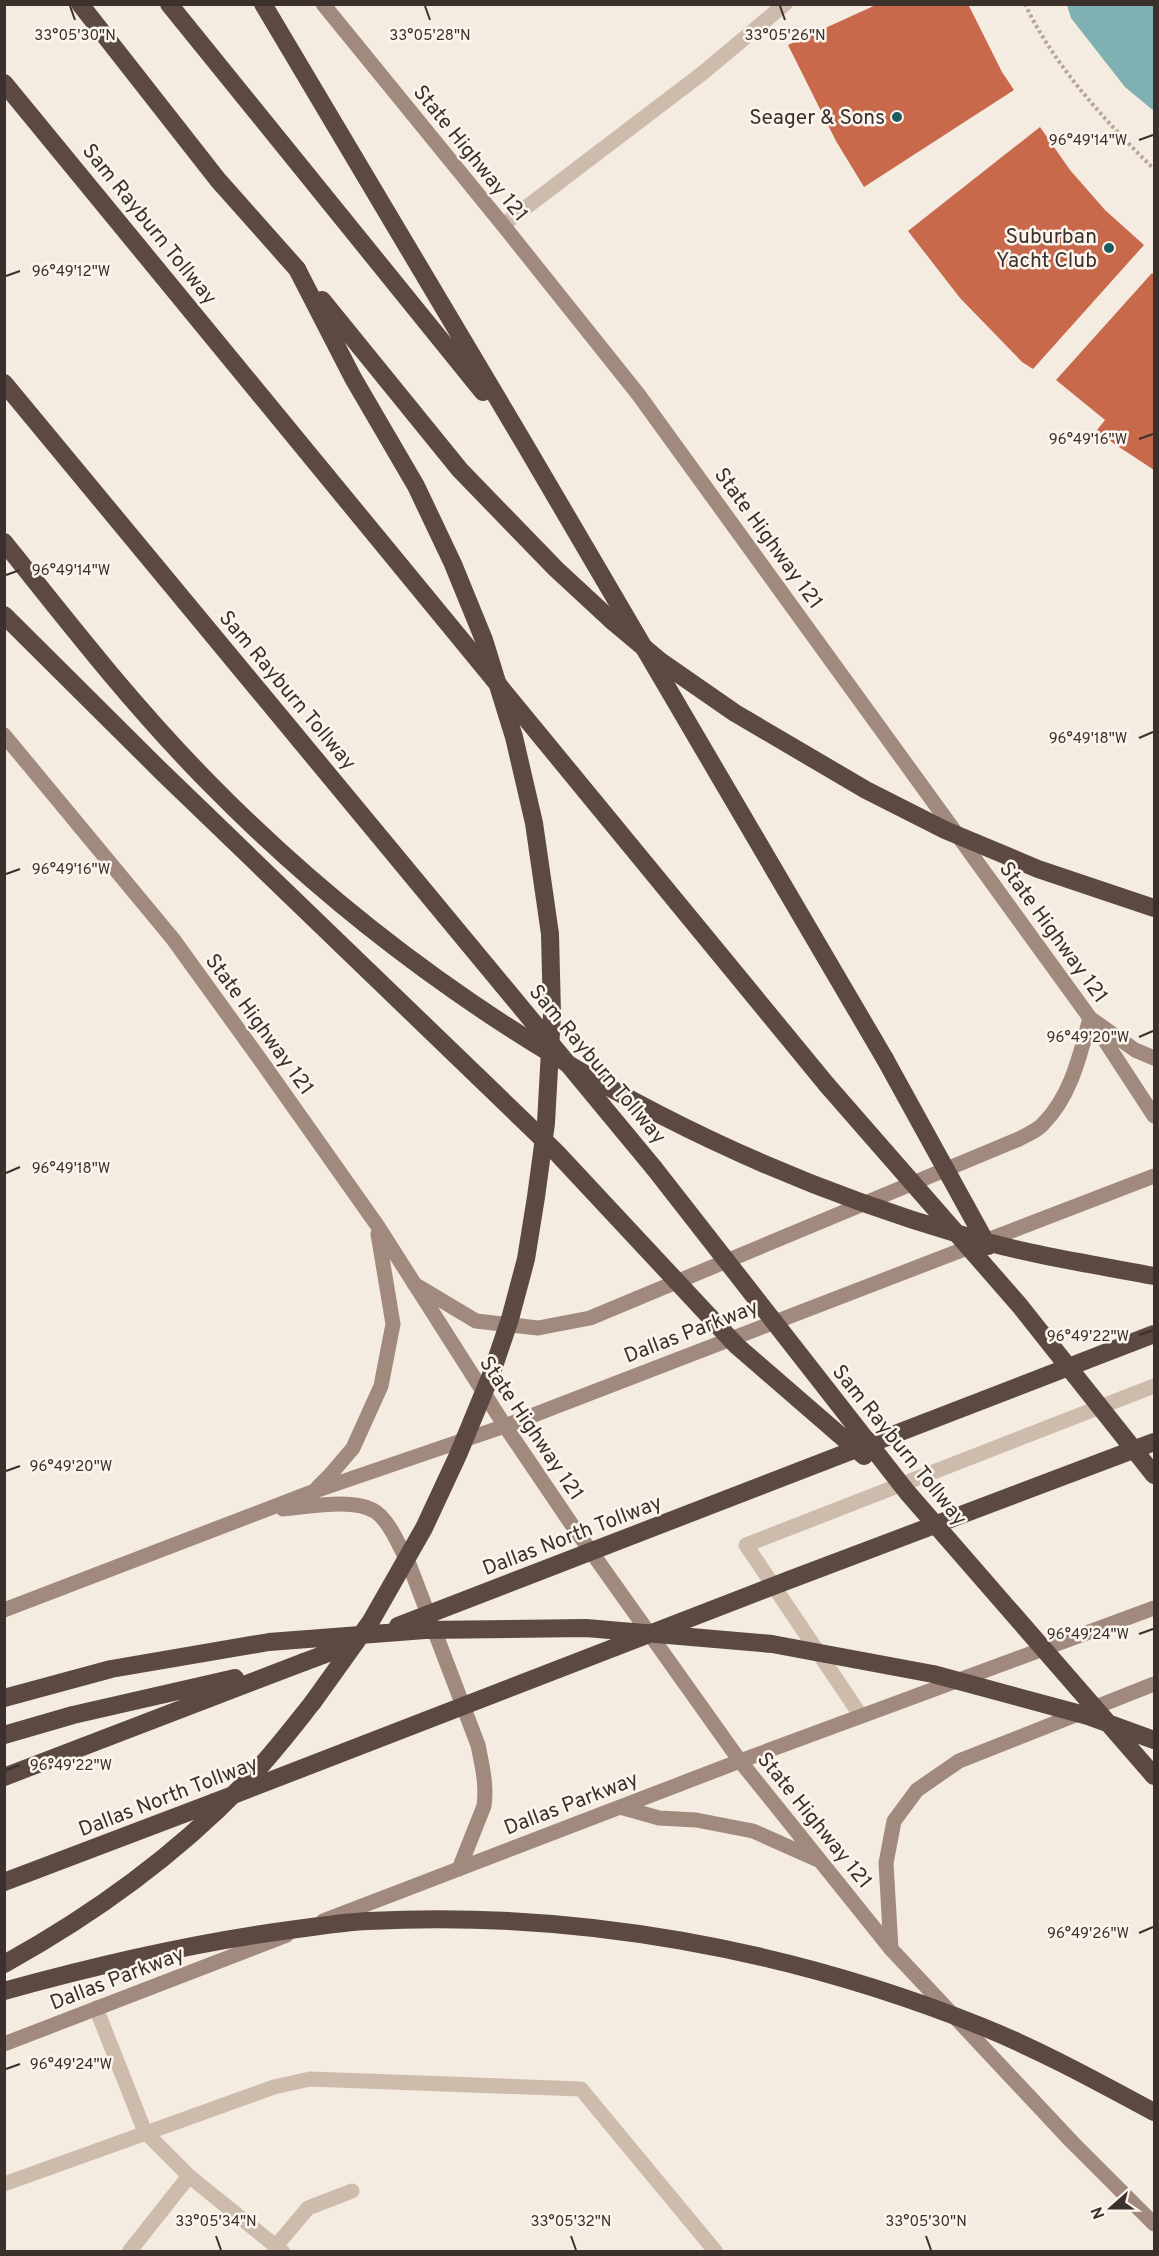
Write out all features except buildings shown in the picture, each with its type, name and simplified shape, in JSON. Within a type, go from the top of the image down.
[{"type":"highway","points":[[80,4],[218,180],[297,270],[460,470],[556,569],[610,619],[660,661],[735,713],[866,790],[945,830],[1038,869],[1155,908]]},
{"type":"highway","points":[[169,4],[524,443]]},
{"type":"highway","points":[[263,4],[524,443],[885,1059],[1020,1306]]},
{"type":"highway","name":"Sam Rayburn Tollway","points":[[4,83],[827,1085],[1020,1306],[1155,1476]]},
{"type":"highway","points":[[4,1964],[108,1899],[175,1848],[242,1786],[313,1702],[370,1621],[424,1528],[458,1455],[491,1375],[510,1319],[527,1249],[546,1123],[552,1014],[549,934],[534,823],[514,737],[484,640],[453,564],[416,486],[353,378],[297,270]]},
{"type":"highway","name":"Sam Rayburn Tollway","points":[[4,382],[654,1168],[906,1492],[1155,1776]]},
{"type":"highway","points":[[4,542],[123,689],[220,794],[310,879],[439,980],[549,1053],[728,1148],[832,1193],[965,1236],[1066,1260],[1155,1276]]},
{"type":"highway","points":[[4,615],[161,771],[556,1152],[737,1346],[906,1492]]},
{"type":"highway","name":"Dallas North Tollway","points":[[4,1777],[1155,1334]]},
{"type":"highway","name":"Dallas North Tollway","points":[[4,1882],[1155,1442]]},
{"type":"highway","points":[[4,1698],[111,1669],[269,1642],[425,1630],[586,1628],[772,1644],[933,1674],[1088,1716],[1155,1740]]},
{"type":"highway","points":[[4,1735],[73,1714],[304,1662]]},
{"type":"highway","points":[[4,1991],[95,1965],[228,1938],[367,1921],[488,1920],[615,1931],[726,1948],[850,1980],[984,2027],[1079,2072],[1155,2112]]},
{"type":"main road","name":"State Highway 121","points":[[323,4],[638,394],[1090,1018],[1155,1116]]},
{"type":"main road","name":"State Highway 121","points":[[4,735],[173,939],[376,1225],[505,1426],[570,1522],[740,1761],[891,1949],[1072,2142],[1155,2224]]},
{"type":"main road","points":[[411,1282],[477,1321],[538,1328],[590,1318],[1019,1139],[1042,1126],[1059,1103],[1073,1076],[1090,1018],[1135,1050],[1155,1058]]},
{"type":"main road","name":"Dallas Parkway","points":[[4,1610],[312,1492],[505,1426],[1155,1176]]},
{"type":"main road","points":[[312,1492],[353,1448],[381,1386],[393,1324],[376,1225]]},
{"type":"main road","points":[[266,1510],[336,1505],[364,1506],[377,1512],[394,1536],[409,1564],[478,1745],[483,1770],[484,1806],[459,1869]]},
{"type":"main road","name":"Dallas Parkway","points":[[4,2044],[740,1761],[1155,1608]]},
{"type":"main road","points":[[891,1949],[886,1863],[894,1821],[917,1790],[959,1761],[1155,1684]]},
{"type":"main road","points":[[620,1807],[659,1818],[696,1821],[753,1831],[821,1861]]},
{"type":"lane","points":[[503,225],[704,72],[785,4]]},
{"type":"lane","points":[[861,1716],[746,1545],[1155,1386]]},
{"type":"lane","points":[[96,2008],[145,2132],[189,2176],[279,2248],[308,2208],[352,2192]]},
{"type":"lane","points":[[4,2184],[274,2087],[310,2079],[581,2089],[716,2252]]},
{"type":"lane","points":[[129,2252],[189,2176]]},
{"type":"path","points":[[1024,4],[1061,63],[1096,106],[1155,169]]},
{"type":"water","points":[[1067,5],[1154,5],[1154,111],[1125,87],[1071,18]]},
{"type":"place","name":"Seager & Sons","points":[[897,117]]},
{"type":"place","name":"Suburban Yacht Club","points":[[1109,248]]}]
